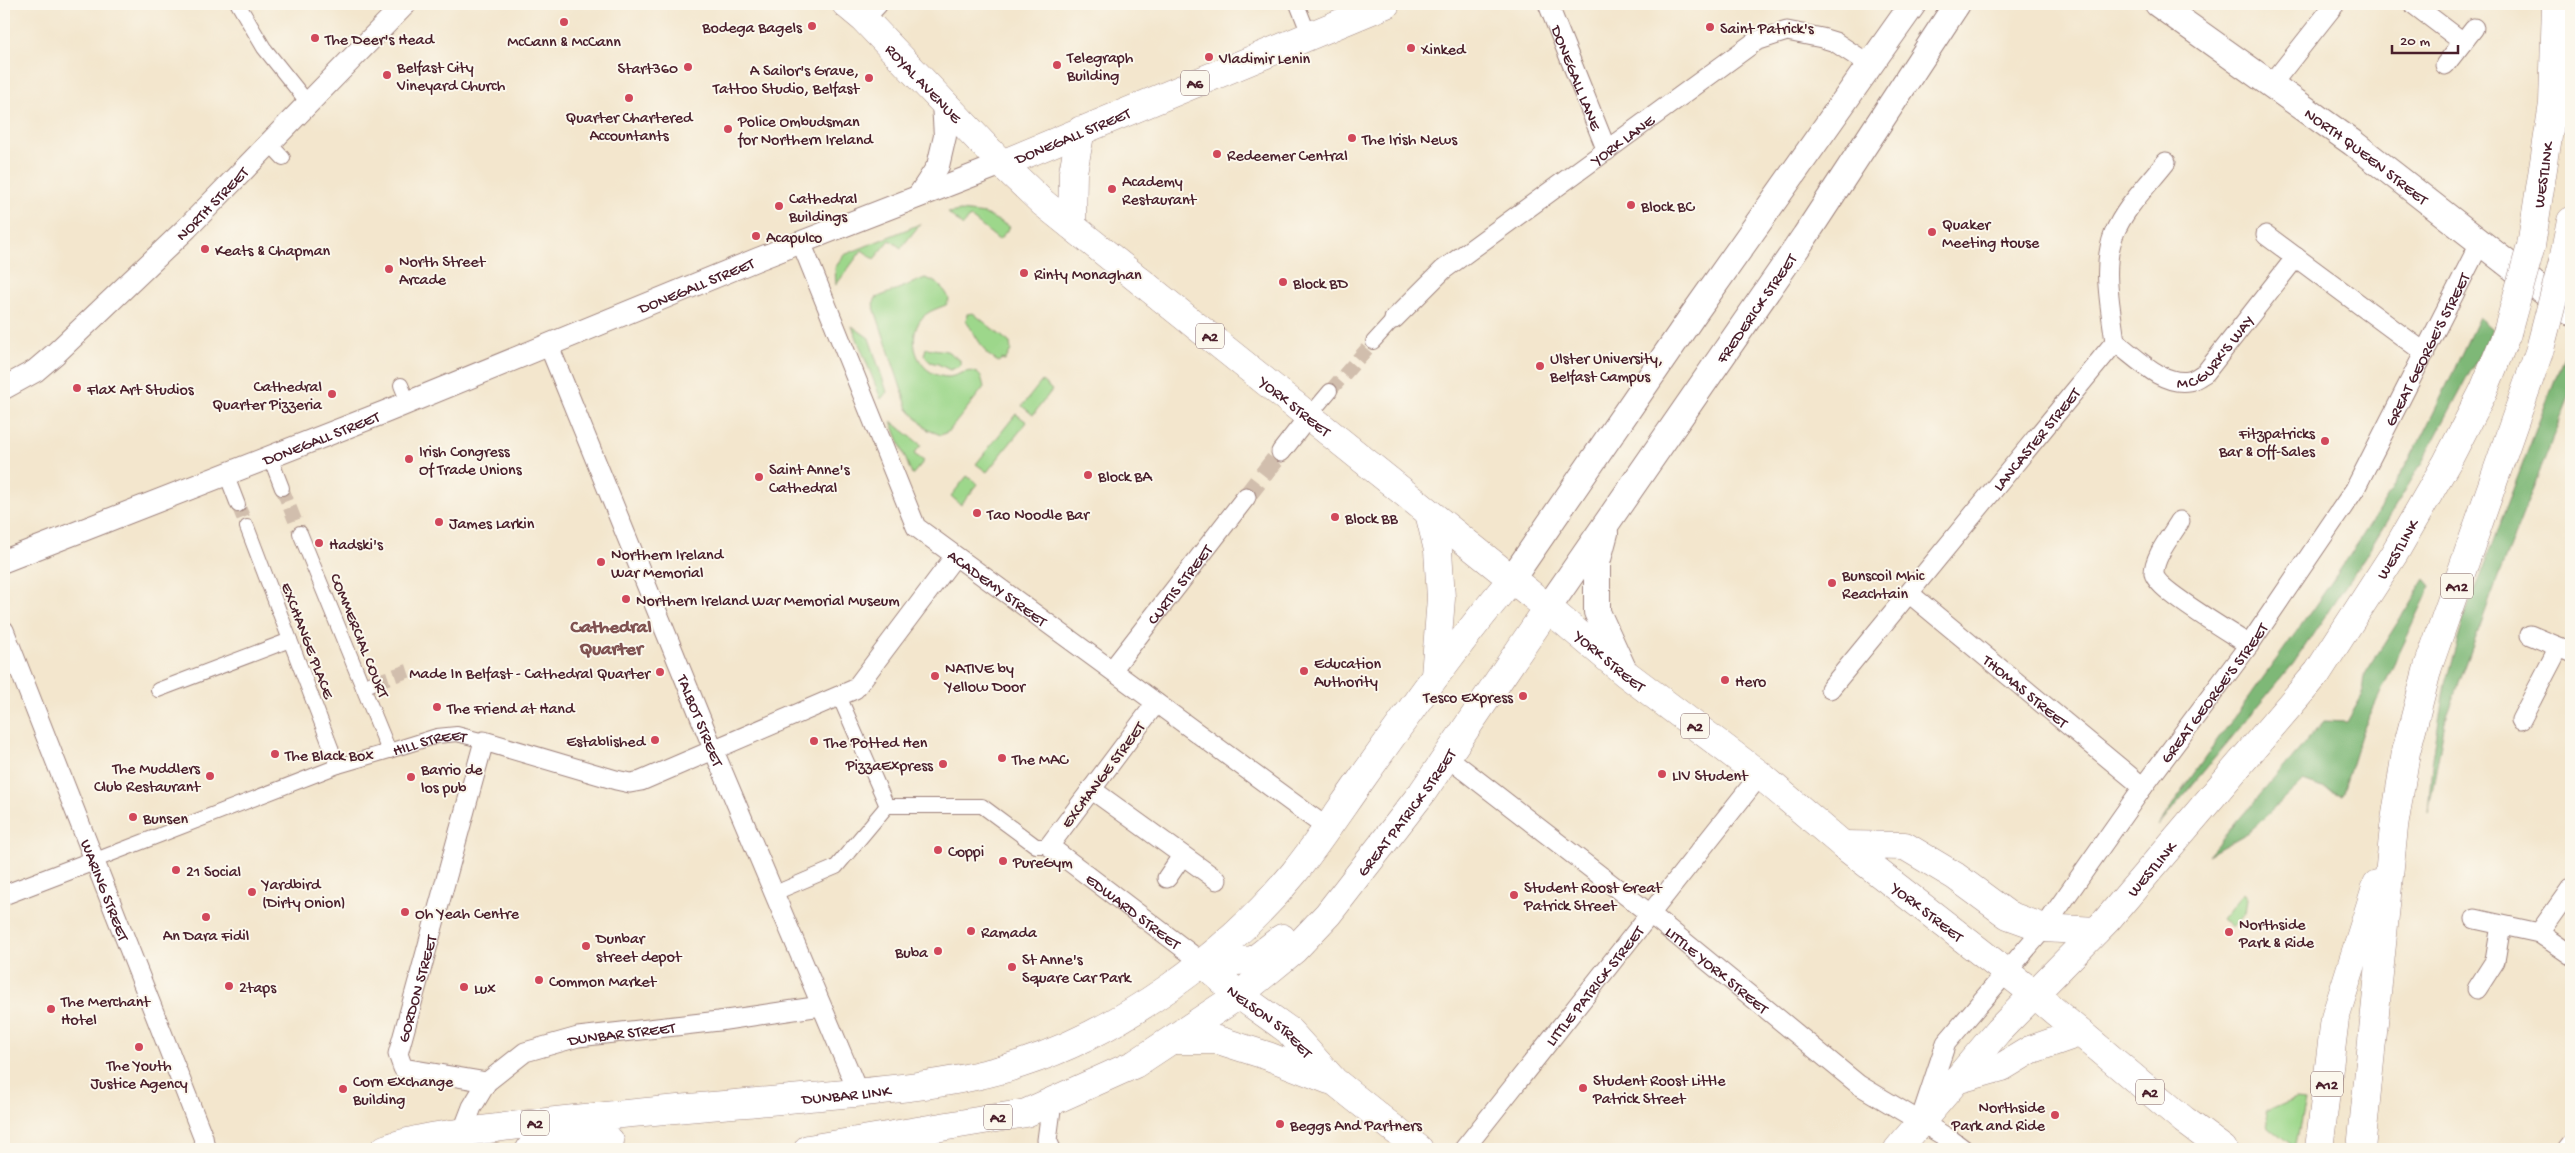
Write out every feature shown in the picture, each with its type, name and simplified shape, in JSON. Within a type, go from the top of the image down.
[{"type":"main road","name":"DONEGALL STREET","points":[[1002,164],[1386,4]]},
{"type":"main road","points":[[1511,580],[1693,315],[1913,4]]},
{"type":"main road","name":"FREDERICK STREET","points":[[1548,608],[1805,236],[1957,4]]},
{"type":"main road","name":"NORTH QUEEN STREET","points":[[2158,4],[2353,143],[2571,313]]},
{"type":"main road","name":"WESTLINK","points":[[2033,993],[2096,931],[2318,672],[2394,554],[2447,462],[2483,392],[2507,333],[2531,246],[2553,104],[2556,4]]},
{"type":"main road","name":"ROYAL AVENUE","points":[[863,9],[943,103],[1002,164]]},
{"type":"main road","points":[[1072,226],[1073,172],[1081,130]]},
{"type":"main road","name":"YORK STREET","points":[[1002,164],[1043,203],[1548,608],[1625,674],[1760,775],[1843,845],[2033,993],[2184,1120],[2223,1149]]},
{"type":"main road","name":"A12","points":[[2361,1149],[2394,828],[2406,752],[2428,667],[2540,349],[2563,261],[2571,221]]},
{"type":"main road","points":[[1429,513],[1438,550],[1441,598],[1435,676]]},
{"type":"main road","points":[[1609,521],[1597,563],[1597,612],[1625,674]]},
{"type":"main road","name":"A2","points":[[1203,963],[1254,917],[1294,874],[1467,632],[1511,580]]},
{"type":"main road","name":"GREAT PATRICK STREET","points":[[1239,995],[1294,950],[1328,914],[1447,757],[1548,608]]},
{"type":"main road","name":"A12","points":[[2319,1149],[2335,1018],[2394,828]]},
{"type":"main road","points":[[1843,845],[1905,846],[1955,876],[2008,915],[2044,928],[2096,931]]},
{"type":"main road","points":[[1203,963],[1254,960],[1283,937],[1328,914]]},
{"type":"main road","name":"NELSON STREET","points":[[1203,963],[1239,995],[1288,1030],[1334,1081],[1420,1149]]},
{"type":"main road","name":"DUNBAR LINK","points":[[462,1133],[610,1136],[858,1092],[950,1080],[1020,1064],[1080,1041],[1118,1020],[1203,963]]},
{"type":"main road","name":"GREAT GEORGE'S STREET","points":[[1898,1149],[2033,993]]},
{"type":"main road","name":"A2","points":[[808,1149],[1026,1113],[1135,1064],[1239,995]]},
{"type":"main road","points":[[1956,1080],[2002,1067],[2030,1050],[2079,1033]]},
{"type":"main road","name":"NELSON STREET","points":[[1173,1040],[1218,1040],[1268,1056],[1334,1081]]},
{"type":"main road","name":"A2","points":[[385,1149],[400,1143],[462,1133]]},
{"type":"main road","points":[[530,1149],[610,1136]]},
{"type":"street","points":[[238,4],[264,48],[308,103]]},
{"type":"street","name":"NORTH STREET","points":[[4,388],[34,371],[55,354],[187,228],[276,150],[308,103],[405,4]]},
{"type":"street","points":[[1297,4],[1310,37]]},
{"type":"street","name":"DONEGALL LANE","points":[[1548,4],[1607,151]]},
{"type":"street","points":[[2271,85],[2335,4]]},
{"type":"street","points":[[2413,4],[2468,35],[2446,65]]},
{"type":"street","name":"YORK LANE","points":[[1394,319],[1443,270],[1756,41],[1787,31],[1835,42],[1870,65]]},
{"type":"street","points":[[919,195],[938,166],[945,136],[943,103]]},
{"type":"street","points":[[2115,342],[2109,287],[2109,254],[2114,234],[2125,214],[2166,162]]},
{"type":"street","name":"DONEGALL STREET","points":[[4,561],[270,457],[404,393],[549,346],[801,242],[1002,164]]},
{"type":"street","points":[[2266,235],[2425,352]]},
{"type":"street","name":"ACADEMY STREET","points":[[801,242],[916,526],[1327,828]]},
{"type":"street","name":"GREAT GEORGE'S STREET","points":[[1920,1123],[1946,1043],[2044,928],[2143,787],[2249,645],[2355,489],[2480,242]]},
{"type":"street","name":"MCGURK'S WAY","points":[[2115,342],[2164,378],[2180,382],[2192,381],[2206,372],[2296,257]]},
{"type":"street","points":[[1373,342],[1394,319]]},
{"type":"street","name":"LANCASTER STREET","points":[[1830,689],[1910,594],[2115,342]]},
{"type":"street","name":"TALBOT STREET","points":[[549,346],[714,751],[858,1092]]},
{"type":"street","points":[[1281,452],[1330,391]]},
{"type":"street","points":[[270,457],[282,488]]},
{"type":"street","points":[[226,474],[238,506]]},
{"type":"street","name":"CURTIS STREET","points":[[1112,670],[1246,497]]},
{"type":"street","points":[[2180,521],[2161,552],[2154,574],[2158,582],[2174,596],[2249,645]]},
{"type":"street","name":"EXCHANGE PLACE","points":[[246,527],[338,766]]},
{"type":"street","name":"COMMERCIAL COURT","points":[[300,533],[369,684],[389,751]]},
{"type":"street","name":"HILL STREET","points":[[93,861],[338,766],[444,735],[457,734],[630,783],[641,781],[855,689],[955,556]]},
{"type":"street","name":"THOMAS STREET","points":[[1910,594],[2143,787]]},
{"type":"street","name":"WARING STREET","points":[[4,630],[93,861],[204,1138],[205,1149]]},
{"type":"street","points":[[2521,720],[2565,649],[2530,635]]},
{"type":"street","points":[[158,690],[290,640]]},
{"type":"street","points":[[774,893],[836,867],[887,806],[839,696]]},
{"type":"street","name":"EXCHANGE STREET","points":[[1048,846],[1156,703]]},
{"type":"street","name":"GORDON STREET","points":[[484,741],[398,1054],[403,1068],[487,1082]]},
{"type":"street","name":"LITTLE YORK STREET","points":[[1447,757],[1651,915],[1859,1085],[1963,1149]]},
{"type":"street","name":"LITTLE PATRICK STREET","points":[[1464,1149],[1760,775]]},
{"type":"street","points":[[1091,789],[1217,880]]},
{"type":"street","name":"EDWARD STREET","points":[[887,806],[982,806],[1036,846],[1048,846],[1203,963]]},
{"type":"street","points":[[1167,878],[1182,856]]},
{"type":"street","points":[[4,895],[93,861]]},
{"type":"street","points":[[2539,933],[2571,888]]},
{"type":"street","points":[[2475,919],[2539,933],[2571,955]]},
{"type":"street","points":[[2477,988],[2495,961],[2501,925]]},
{"type":"street","name":"DUNBAR STREET","points":[[462,1133],[472,1107],[487,1082],[525,1052],[578,1037],[719,1021],[821,1006]]},
{"type":"street","points":[[1051,1149],[1047,1140],[1052,1102]]},
{"type":"street","points":[[2567,1149],[2571,1144]]},
{"type":"green space","points":[[961,211],[985,214],[1010,227],[999,240],[970,217],[963,226],[948,213]]},
{"type":"green space","points":[[920,224],[901,248],[890,240],[874,259],[862,250],[836,285],[835,268],[844,255]]},
{"type":"green space","points":[[925,278],[940,286],[949,300],[946,305],[933,310],[919,321],[914,344],[920,360],[931,372],[940,376],[949,377],[965,372],[975,372],[981,377],[984,387],[949,431],[941,435],[928,430],[908,409],[873,304],[876,298]]},
{"type":"green space","points":[[973,313],[1010,343],[1011,350],[1005,361],[1002,359],[998,362],[987,354],[966,321],[967,314]]},
{"type":"green space","points":[[2479,317],[2493,329],[2421,464],[2370,549],[2293,664],[2158,826],[2345,563],[2374,518],[2423,434]]},
{"type":"green space","points":[[852,326],[869,338],[887,392],[881,399]]},
{"type":"green space","points":[[926,348],[947,351],[960,360],[960,366],[950,370],[930,362],[924,355]]},
{"type":"green space","points":[[2564,356],[2571,364],[2571,392],[2498,577],[2445,722],[2428,813],[2432,764],[2445,684],[2466,612]]},
{"type":"green space","points":[[1042,381],[1052,390],[1033,415],[1022,406]]},
{"type":"green space","points":[[1016,414],[1027,422],[987,472],[976,464]]},
{"type":"green space","points":[[891,421],[921,445],[914,454],[924,461],[912,475]]},
{"type":"green space","points":[[967,476],[978,484],[961,505],[951,496]]},
{"type":"green space","points":[[2425,579],[2431,586],[2362,732],[2342,795],[2303,781],[2249,832],[2208,855],[2324,721],[2347,722],[2363,694],[2365,674]]},
{"type":"green space","points":[[2243,893],[2247,898],[2245,913],[2232,928],[2222,919]]},
{"type":"green space","points":[[2295,1099],[2305,1100],[2296,1145],[2293,1146],[2269,1127],[2266,1112]]},
{"type":"tunnel","points":[[1330,391],[1373,342]]},
{"type":"tunnel","points":[[1246,497],[1281,452]]},
{"type":"tunnel","points":[[282,488],[300,533]]},
{"type":"tunnel","points":[[238,505],[247,527]]},
{"type":"tunnel","points":[[375,682],[414,669]]},
{"type":"place","name":"McCann & McCann","points":[[564,22]]},
{"type":"place","name":"Bodega Bagels","points":[[812,26]]},
{"type":"place","name":"Saint Patrick's","points":[[1710,27]]},
{"type":"place","name":"The Deer's Head","points":[[315,38]]},
{"type":"place","name":"Xinked","points":[[1411,48]]},
{"type":"place","name":"Vladimir Lenin","points":[[1209,57]]},
{"type":"place","name":"Telegraph Building","points":[[1057,65]]},
{"type":"place","name":"Start360","points":[[688,67]]},
{"type":"place","name":"Belfast City Vineyard Church","points":[[387,75]]},
{"type":"place","name":"A Sailor's Grave, Tattoo Studio, Belfast","points":[[869,78]]},
{"type":"place","name":"Quarter Chartered Accountants","points":[[629,98]]},
{"type":"place","name":"Police Ombudsman for Northern Ireland","points":[[728,129]]},
{"type":"place","name":"The Irish News","points":[[1352,138]]},
{"type":"place","name":"Redeemer Central","points":[[1217,154]]},
{"type":"place","name":"Academy Restaurant","points":[[1112,189]]},
{"type":"place","name":"Block BC","points":[[1631,205]]},
{"type":"place","name":"Cathedral Buildings","points":[[779,206]]},
{"type":"place","name":"Quaker Meeting House","points":[[1932,232]]},
{"type":"place","name":"Acapulco","points":[[756,236]]},
{"type":"place","name":"Keats & Chapman","points":[[205,249]]},
{"type":"place","name":"North Street Arcade","points":[[389,269]]},
{"type":"place","name":"Rinty Monaghan","points":[[1024,273]]},
{"type":"place","name":"Block BD","points":[[1283,282]]},
{"type":"place","name":"Ulster University, Belfast Campus","points":[[1540,366]]},
{"type":"place","name":"Flax Art Studios","points":[[77,388]]},
{"type":"place","name":"Cathedral Quarter Pizzeria","points":[[332,394]]},
{"type":"place","name":"Fitzpatricks Bar & Off-Sales","points":[[2325,441]]},
{"type":"place","name":"Irish Congress Of Trade Unions","points":[[409,459]]},
{"type":"place","name":"Block BA","points":[[1088,475]]},
{"type":"place","name":"Saint Anne's Cathedral","points":[[759,477]]},
{"type":"place","name":"Tao Noodle Bar","points":[[977,513]]},
{"type":"place","name":"Block BB","points":[[1335,517]]},
{"type":"place","name":"James Larkin","points":[[439,522]]},
{"type":"place","name":"Hadski's","points":[[319,543]]},
{"type":"place","name":"Northern Ireland War Memorial","points":[[601,562]]},
{"type":"place","name":"Bunscoil Mhic Reachtain","points":[[1832,583]]},
{"type":"place","name":"Northern Ireland War Memorial Museum","points":[[626,599]]},
{"type":"place","name":"Education Authority","points":[[1304,671]]},
{"type":"place","name":"Made In Belfast - Cathedral Quarter","points":[[660,672]]},
{"type":"place","name":"NATIVE by Yellow Door","points":[[935,676]]},
{"type":"place","name":"Hero","points":[[1725,680]]},
{"type":"place","name":"Tesco Express","points":[[1523,696]]},
{"type":"place","name":"The Friend at Hand","points":[[437,707]]},
{"type":"place","name":"Established","points":[[655,740]]},
{"type":"place","name":"The Potted Hen","points":[[814,741]]},
{"type":"place","name":"The Black Box","points":[[275,754]]},
{"type":"place","name":"The MAC","points":[[1002,758]]},
{"type":"place","name":"PizzaExpress","points":[[943,764]]},
{"type":"place","name":"LIV Student","points":[[1662,774]]},
{"type":"place","name":"The Muddlers Club Restaurant","points":[[210,776]]},
{"type":"place","name":"Barrio de los pub","points":[[411,777]]},
{"type":"place","name":"Bunsen","points":[[133,817]]},
{"type":"place","name":"Coppi","points":[[938,850]]},
{"type":"place","name":"PureGym","points":[[1003,861]]},
{"type":"place","name":"21 Social","points":[[176,870]]},
{"type":"place","name":"Yardbird (Dirty Onion)","points":[[252,892]]},
{"type":"place","name":"Student Roost Great Patrick Street","points":[[1514,895]]},
{"type":"place","name":"Oh Yeah Centre","points":[[405,912]]},
{"type":"place","name":"An Dara Fidil","points":[[206,917]]},
{"type":"place","name":"Ramada","points":[[971,931]]},
{"type":"place","name":"Northside Park & Ride","points":[[2229,932]]},
{"type":"place","name":"Dunbar street depot","points":[[586,946]]},
{"type":"place","name":"Buba","points":[[938,951]]},
{"type":"place","name":"St Anne's Square Car Park","points":[[1012,967]]},
{"type":"place","name":"Common Market","points":[[539,980]]},
{"type":"place","name":"2taps","points":[[229,986]]},
{"type":"place","name":"Lux","points":[[464,987]]},
{"type":"place","name":"The Merchant Hotel","points":[[51,1009]]},
{"type":"place","name":"The Youth Justice Agency","points":[[139,1047]]},
{"type":"place","name":"Student Roost Little Patrick Street","points":[[1583,1088]]},
{"type":"place","name":"Corn Exchange Building","points":[[343,1089]]},
{"type":"place","name":"Northside Park and Ride","points":[[2055,1115]]},
{"type":"place","name":"Beggs And Partners","points":[[1280,1124]]},
{"type":"district","name":"Cathedral Quarter","points":[[611,636]]}]
